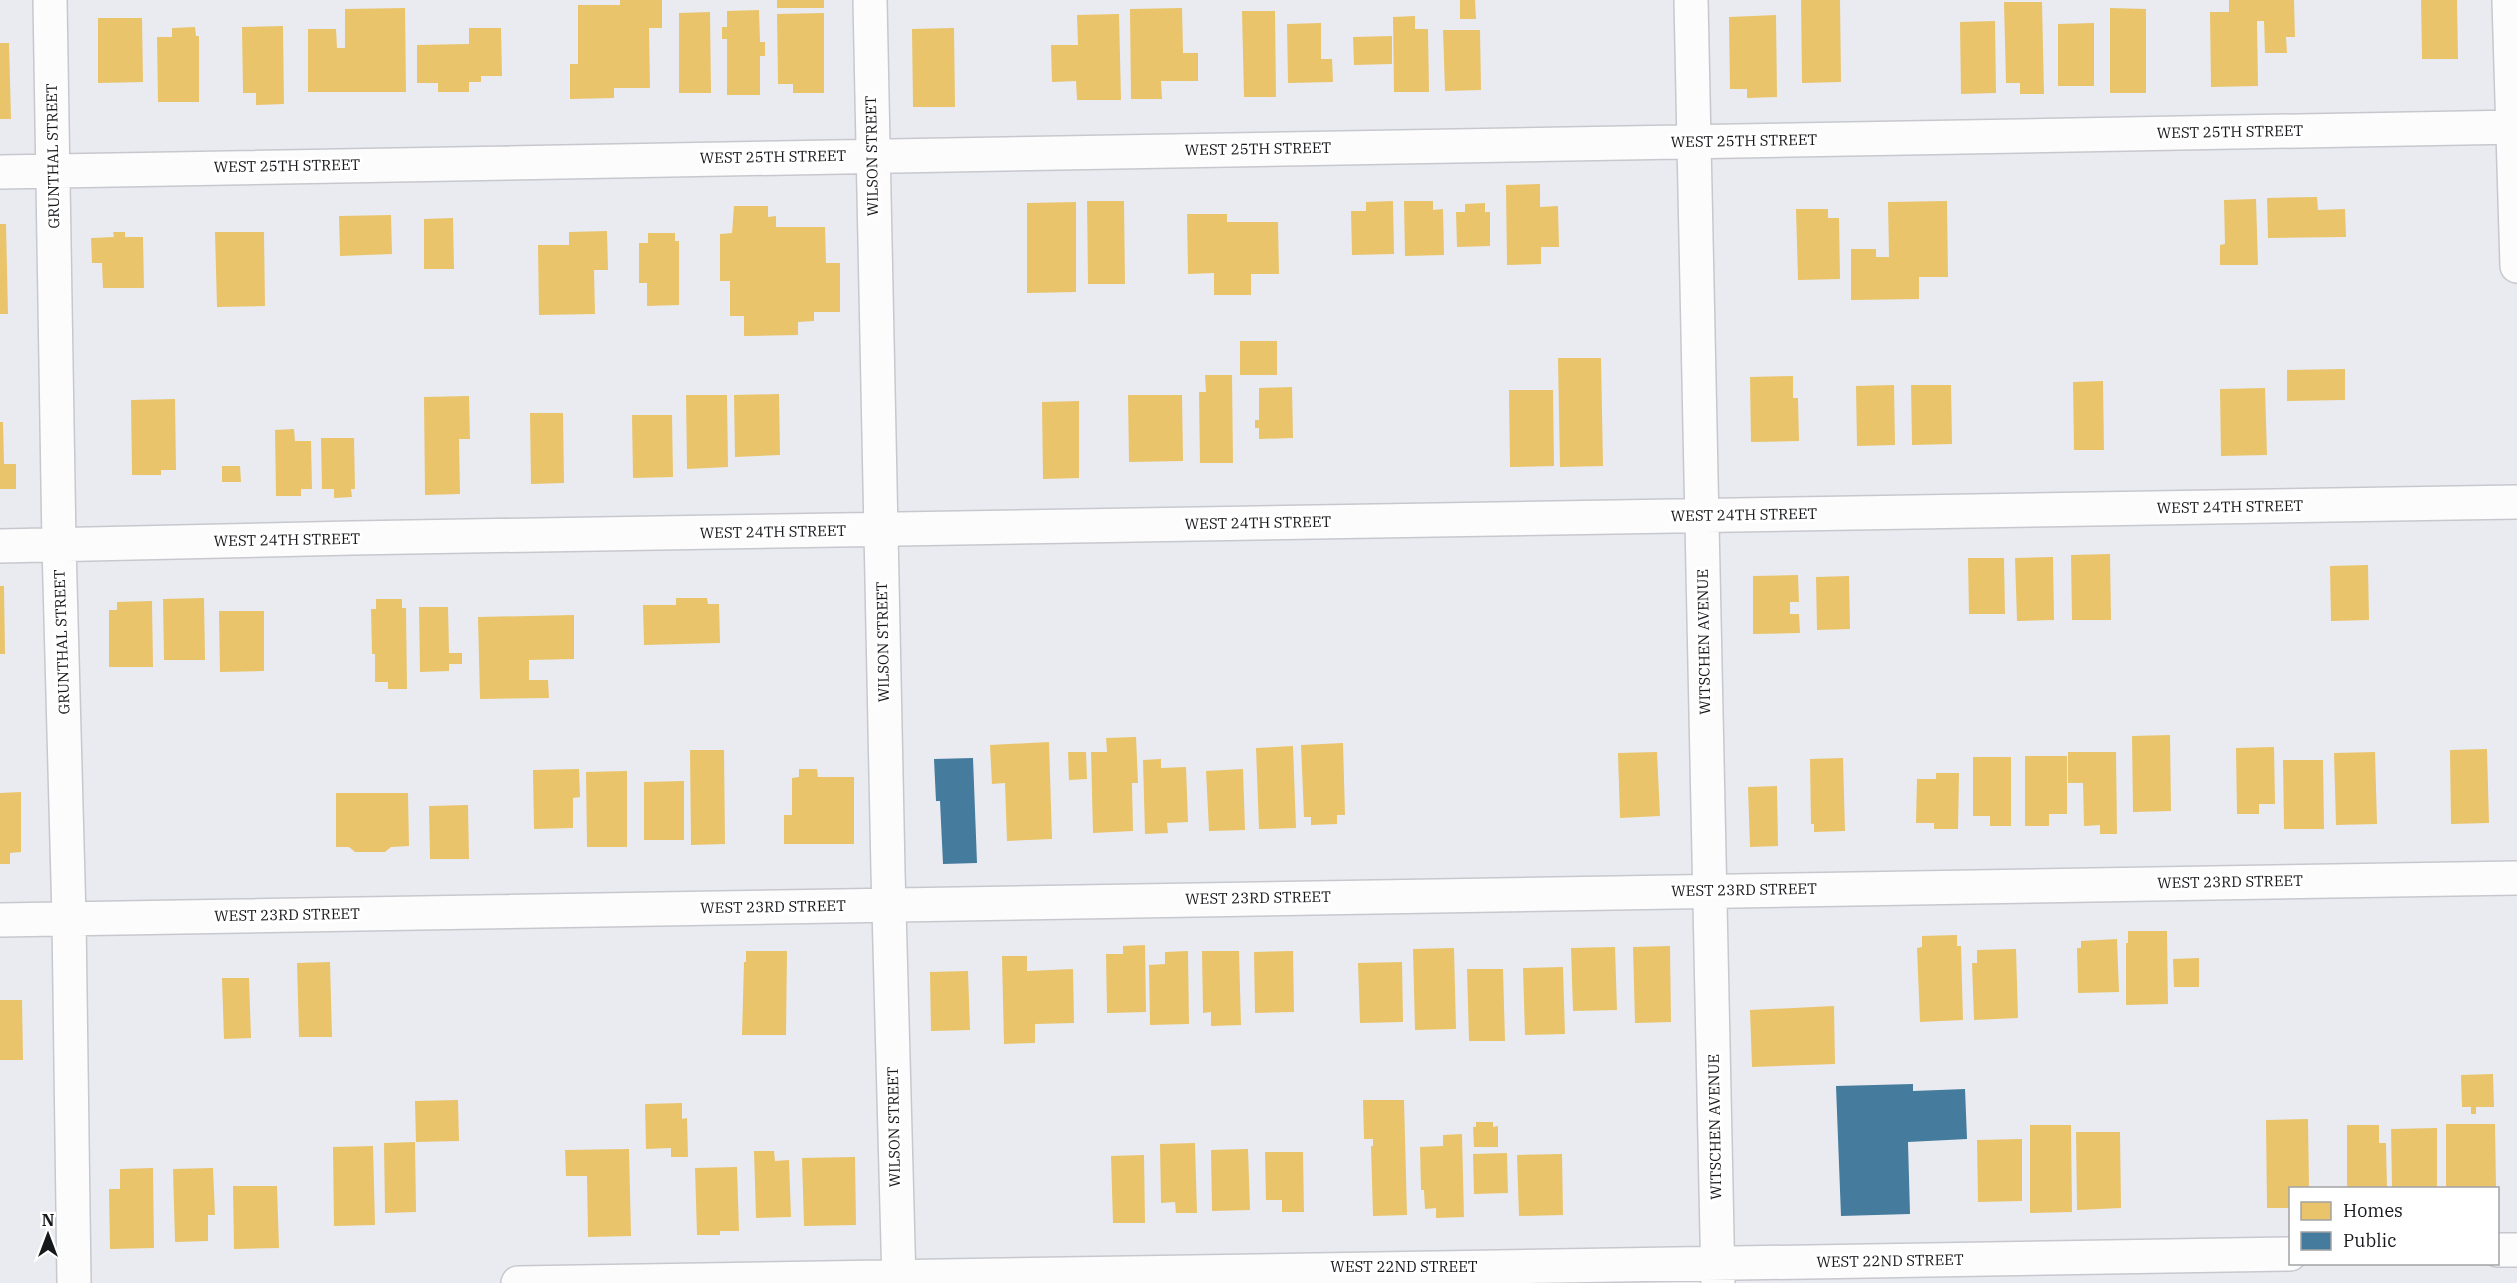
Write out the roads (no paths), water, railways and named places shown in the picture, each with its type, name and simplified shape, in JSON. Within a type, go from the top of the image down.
[{"type":"street","name":"GRUNTHAL STREET","points":[[50,0],[59,545],[69,918],[74,1283]]},
{"type":"street","name":"WILSON STREET","points":[[870,0],[888,905],[898,1279]]},
{"type":"street","name":"WITSCHEN AVENUE","points":[[1691,0],[1718,1274]]},
{"type":"street","points":[[2510,0],[2517,266]]},
{"type":"street","name":"WEST 25TH STREET","points":[[0,172],[2515,127]]},
{"type":"street","name":"WEST 24TH STREET","points":[[0,546],[352,538],[2517,502]]},
{"type":"street","name":"WEST 23RD STREET","points":[[0,920],[2517,878]]},
{"type":"street","points":[[2499,1251],[2517,1250]]},
{"type":"street","name":"WEST 22ND STREET","points":[[518,1283],[898,1279],[1276,1268],[1718,1274],[2289,1254]]}]
